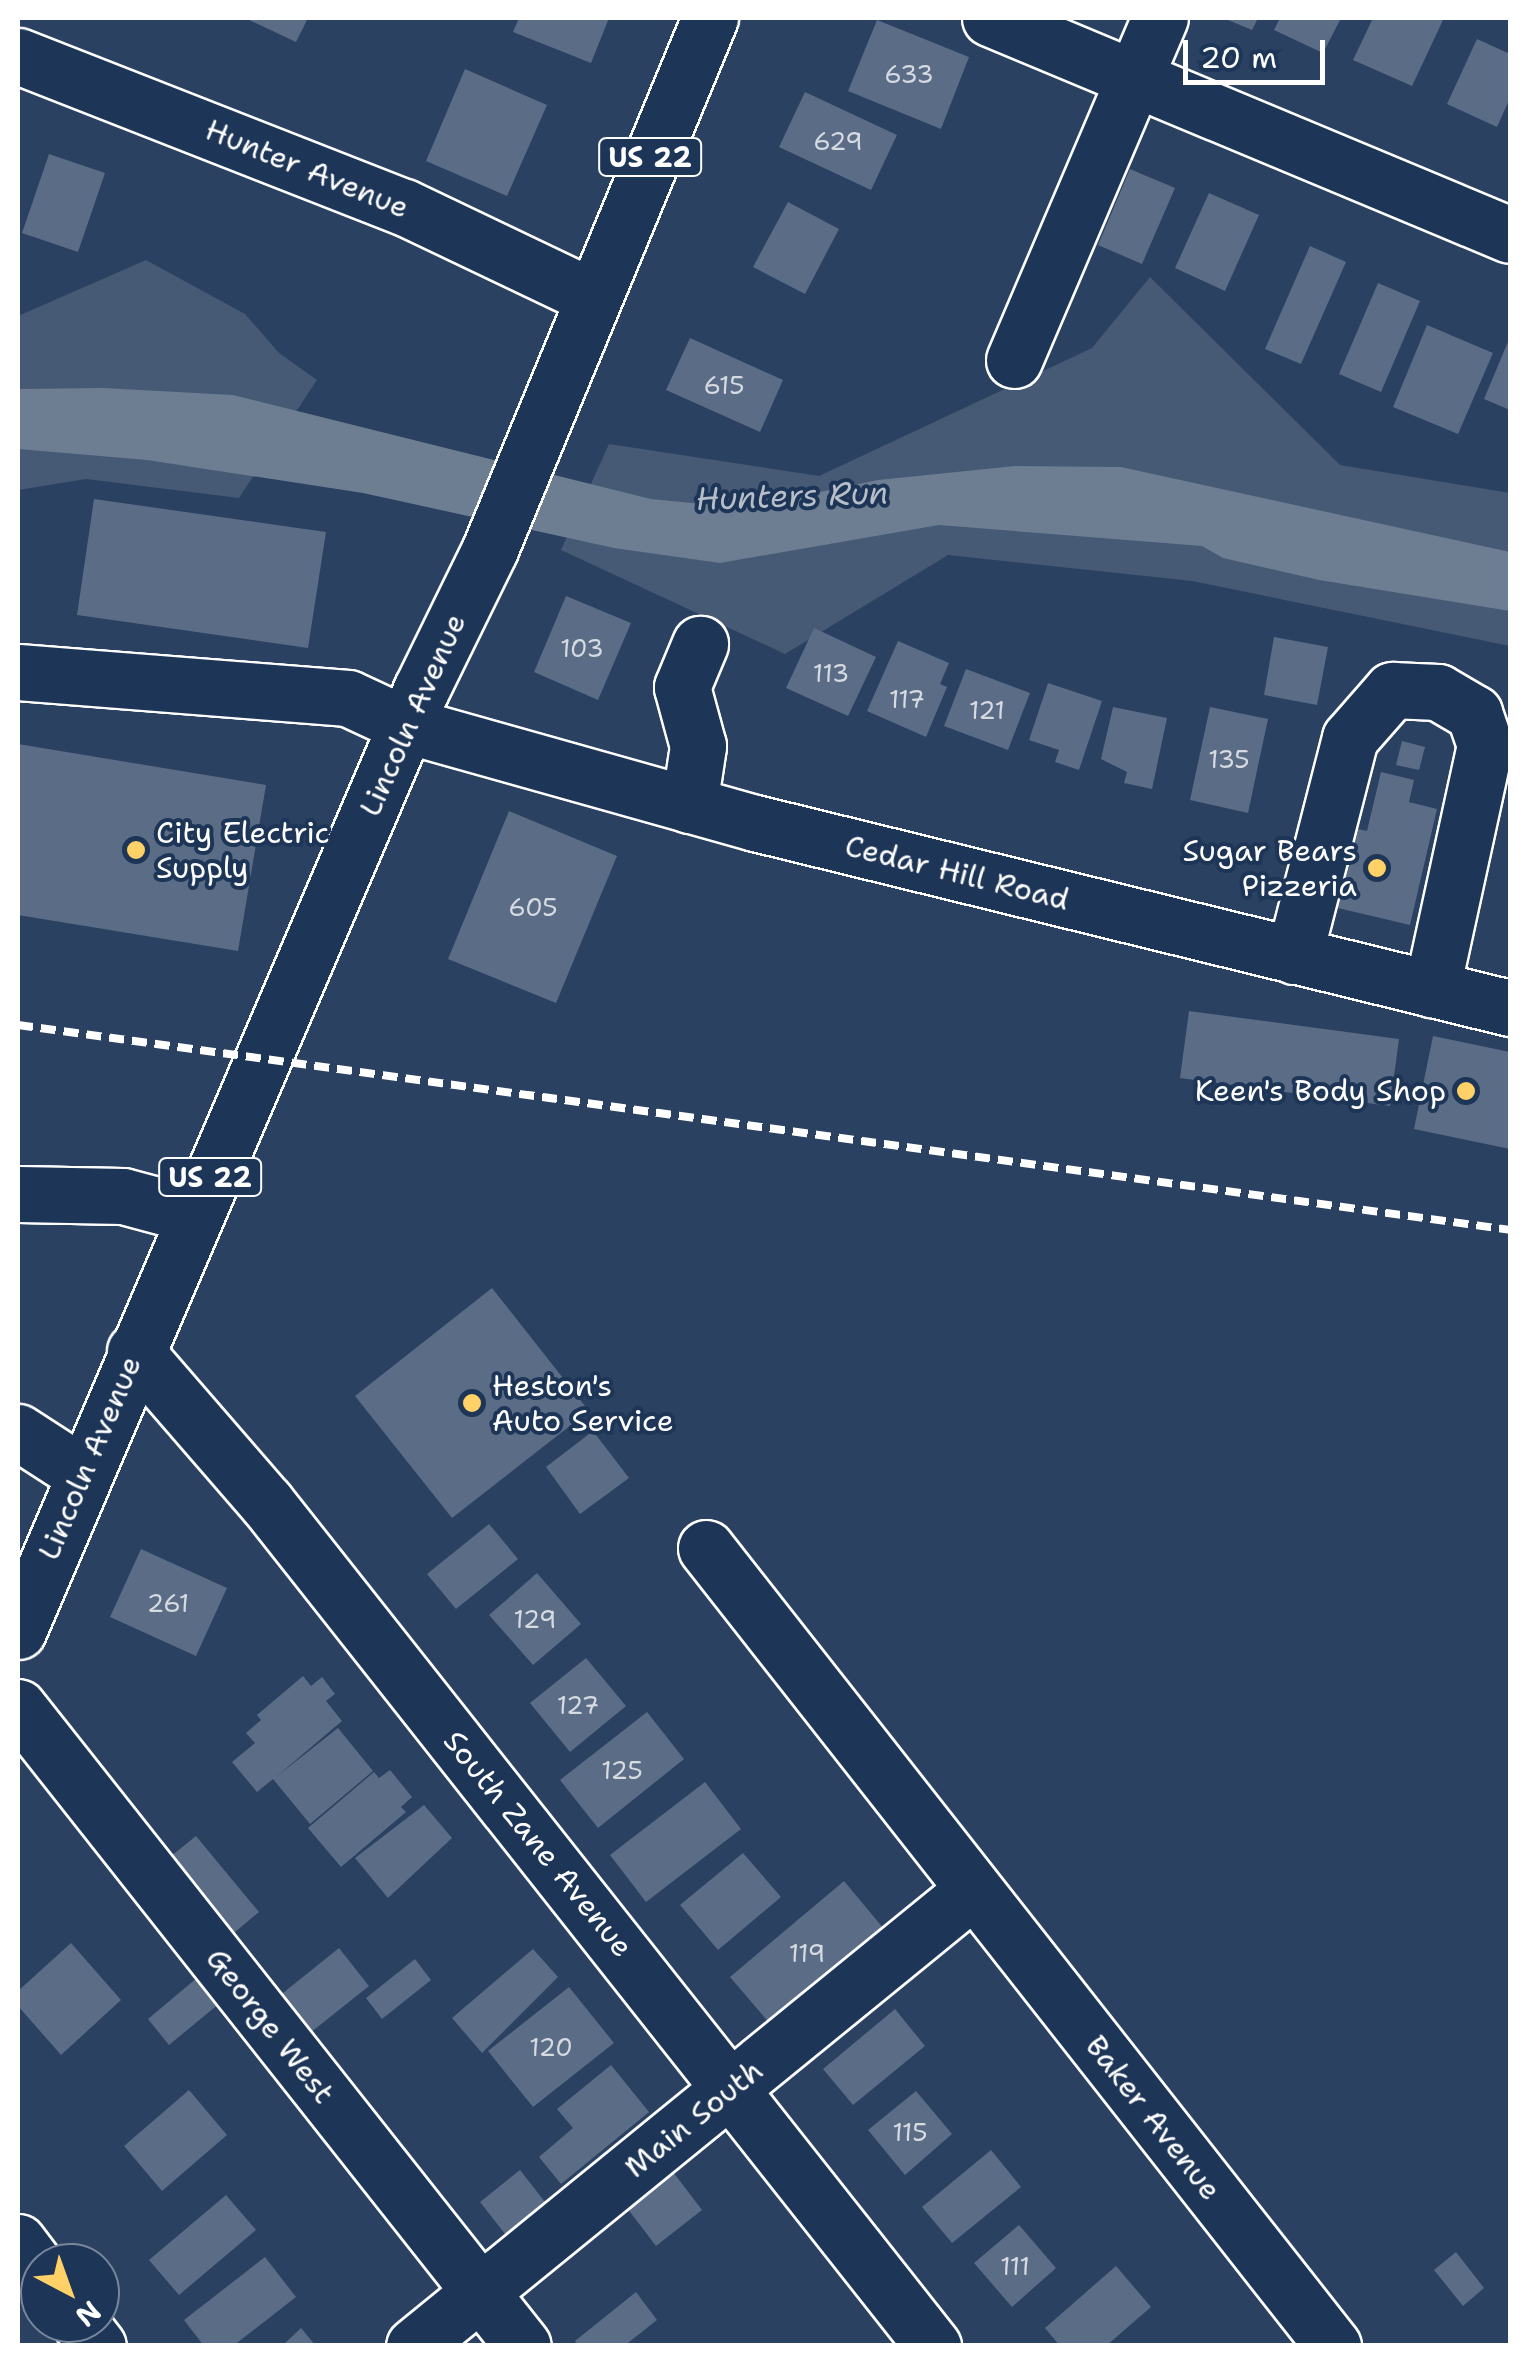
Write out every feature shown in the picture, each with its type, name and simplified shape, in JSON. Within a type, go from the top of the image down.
[{"type":"main road","name":"Lincoln Avenue","points":[[18,1631],[135,1350],[406,725],[490,549],[591,296],[710,18]]},
{"type":"main road","points":[[990,18],[1510,235]]},
{"type":"main road","points":[[1014,360],[1160,18]]},
{"type":"main road","name":"Hunter Avenue","points":[[18,56],[404,207],[591,296]]},
{"type":"main road","points":[[689,805],[698,746],[682,686],[700,644]]},
{"type":"main road","name":"Cedar Hill Road","points":[[18,672],[348,698],[406,725],[689,805],[1510,1008]]},
{"type":"main road","points":[[1294,956],[1350,738],[1392,690],[1438,692],[1474,713],[1485,745],[1432,989]]},
{"type":"main road","points":[[18,1194],[123,1196],[194,1216]]},
{"type":"main road","name":"South Zane Avenue","points":[[135,1350],[266,1502],[932,2346]]},
{"type":"main road","points":[[18,1432],[83,1474]]},
{"type":"main road","name":"Baker Avenue","points":[[706,1548],[1333,2346]]},
{"type":"main road","name":"George West","points":[[18,1707],[523,2346]]},
{"type":"main road","name":"Main South","points":[[414,2346],[972,1891]]},
{"type":"shaded area","points":[[146,260],[245,314],[279,353],[317,380],[239,498],[86,479],[18,490],[18,316]]},
{"type":"shaded area","points":[[1150,277],[1340,465],[1510,493],[1510,646],[1192,581],[948,555],[785,654],[561,550],[609,444],[819,476],[1092,348]]},
{"type":"shaded area","points":[[103,388],[233,395],[651,499],[742,508],[878,480],[1015,466],[1121,467],[1510,552],[1510,611],[1319,580],[1223,558],[1202,546],[939,525],[720,563],[614,548],[363,493],[147,460],[18,449],[18,389]]},
{"type":"building","points":[[245,18],[308,18],[296,42]]},
{"type":"building","points":[[519,18],[609,18],[591,63],[513,32]]},
{"type":"building","points":[[1223,18],[1258,18],[1252,30]]},
{"type":"building","points":[[1280,18],[1341,18],[1323,53],[1274,30]]},
{"type":"building","points":[[1373,18],[1444,18],[1412,86],[1353,60]]},
{"type":"building","points":[[877,20],[969,57],[941,129],[848,91]]},
{"type":"building","points":[[1477,39],[1510,54],[1510,98],[1497,127],[1447,104]]},
{"type":"building","points":[[465,69],[547,105],[507,196],[426,161]]},
{"type":"building","points":[[805,92],[897,135],[871,190],[779,147]]},
{"type":"building","points":[[49,154],[105,173],[78,252],[22,233]]},
{"type":"building","points":[[1130,169],[1175,188],[1142,264],[1098,245]]},
{"type":"building","points":[[1209,193],[1259,215],[1225,291],[1175,268]]},
{"type":"building","points":[[788,202],[839,229],[805,294],[753,267]]},
{"type":"building","points":[[1310,246],[1346,262],[1301,364],[1265,349]]},
{"type":"building","points":[[1378,283],[1420,301],[1381,392],[1339,374]]},
{"type":"building","points":[[1427,325],[1493,353],[1458,434],[1393,407]]},
{"type":"building","points":[[1510,337],[1510,410],[1484,399]]},
{"type":"building","points":[[690,338],[783,380],[760,432],[666,390]]},
{"type":"building","points":[[94,499],[326,532],[308,648],[77,615]]},
{"type":"building","points":[[566,596],[631,623],[598,700],[534,672]]},
{"type":"building","points":[[814,628],[876,657],[848,716],[786,688]]},
{"type":"building","points":[[1274,637],[1328,647],[1317,705],[1264,695]]},
{"type":"building","points":[[898,641],[949,663],[940,684],[947,687],[926,737],[867,711]]},
{"type":"building","points":[[966,669],[1030,693],[1008,750],[944,726]]},
{"type":"building","points":[[1048,683],[1102,701],[1079,770],[1055,762],[1059,750],[1029,740]]},
{"type":"building","points":[[1113,707],[1167,718],[1152,789],[1124,783],[1127,772],[1101,759]]},
{"type":"building","points":[[1210,707],[1268,719],[1248,813],[1190,800]]},
{"type":"building","points":[[1402,741],[1425,747],[1419,770],[1396,765]]},
{"type":"building","name":"City Electric Supply","points":[[18,744],[266,785],[238,951],[18,915]]},
{"type":"building","name":"Sugar Bears Pizzeria","points":[[1381,772],[1414,780],[1409,802],[1437,809],[1410,925],[1321,904],[1340,825],[1367,831]]},
{"type":"building","points":[[509,811],[617,856],[556,1003],[448,959]]},
{"type":"building","points":[[1189,1011],[1399,1039],[1390,1106],[1180,1078]]},
{"type":"building","name":"Keen's Body Shop","points":[[1433,1036],[1510,1052],[1510,1149],[1414,1129]]},
{"type":"building","name":"Heston's Auto Service","points":[[492,1288],[589,1411],[452,1518],[355,1396]]},
{"type":"building","points":[[593,1431],[629,1478],[580,1514],[546,1467]]},
{"type":"building","points":[[489,1524],[518,1559],[456,1609],[427,1574]]},
{"type":"building","points":[[141,1549],[227,1588],[196,1656],[110,1617]]},
{"type":"building","points":[[537,1573],[581,1624],[533,1665],[489,1615]]},
{"type":"building","points":[[586,1658],[626,1706],[570,1752],[530,1703]]},
{"type":"building","points":[[303,1676],[311,1686],[322,1677],[335,1694],[326,1701],[342,1721],[276,1777],[338,1728],[373,1771],[310,1824],[273,1779],[257,1792],[232,1762],[255,1743],[246,1733],[261,1720],[257,1715]]},
{"type":"building","points":[[647,1712],[684,1759],[598,1828],[560,1780]]},
{"type":"building","points":[[390,1770],[412,1797],[401,1807],[406,1812],[341,1867],[308,1828],[374,1772],[379,1778]]},
{"type":"building","points":[[705,1782],[741,1829],[646,1902],[610,1855]]},
{"type":"building","points":[[424,1805],[452,1838],[388,1898],[355,1858]]},
{"type":"building","points":[[196,1836],[259,1912],[223,1942],[160,1865]]},
{"type":"building","points":[[743,1853],[781,1897],[718,1950],[680,1905]]},
{"type":"building","points":[[844,1881],[884,1929],[771,2025],[730,1977]]},
{"type":"building","points":[[71,1943],[121,2000],[61,2055],[18,2006],[18,1991]]},
{"type":"building","points":[[339,1948],[369,1986],[310,2033],[273,2001]]},
{"type":"building","points":[[533,1949],[558,1977],[482,2053],[452,2018]]},
{"type":"building","points":[[415,1959],[431,1980],[382,2019],[366,1998]]},
{"type":"building","points":[[204,1972],[226,1998],[169,2045],[148,2019]]},
{"type":"building","points":[[569,1987],[614,2043],[533,2107],[488,2051]]},
{"type":"building","points":[[895,2009],[925,2046],[853,2105],[823,2069]]},
{"type":"building","points":[[611,2065],[649,2112],[561,2184],[539,2157],[573,2128],[557,2109]]},
{"type":"building","points":[[189,2090],[227,2135],[162,2191],[124,2146]]},
{"type":"building","points":[[916,2091],[952,2134],[905,2175],[868,2130]]},
{"type":"building","points":[[991,2150],[1021,2187],[952,2243],[922,2207]]},
{"type":"building","points":[[670,2168],[702,2210],[656,2246],[624,2204]]},
{"type":"building","points":[[520,2170],[549,2207],[509,2239],[480,2202]]},
{"type":"building","points":[[226,2195],[256,2230],[179,2295],[149,2260]]},
{"type":"building","points":[[1019,2225],[1056,2268],[1012,2307],[974,2263]]},
{"type":"building","points":[[1456,2252],[1484,2288],[1463,2306],[1434,2270]]},
{"type":"building","points":[[265,2257],[296,2297],[233,2346],[204,2346],[184,2320]]},
{"type":"building","points":[[1116,2266],[1151,2307],[1106,2346],[1060,2346],[1045,2328]]},
{"type":"building","points":[[636,2292],[657,2320],[624,2346],[578,2346],[575,2341]]},
{"type":"building","points":[[301,2328],[316,2346],[282,2346]]},
{"type":"railway","points":[[18,1025],[1510,1230]]},
{"type":"place","name":"City Electric Supply","points":[[136,850]]},
{"type":"place","name":"Sugar Bears Pizzeria","points":[[1377,868]]},
{"type":"place","name":"Keen's Body Shop","points":[[1466,1091]]},
{"type":"place","name":"Heston's Auto Service","points":[[472,1403]]},
{"type":"water label","name":"Hunters Run","points":[[792,496]]}]
